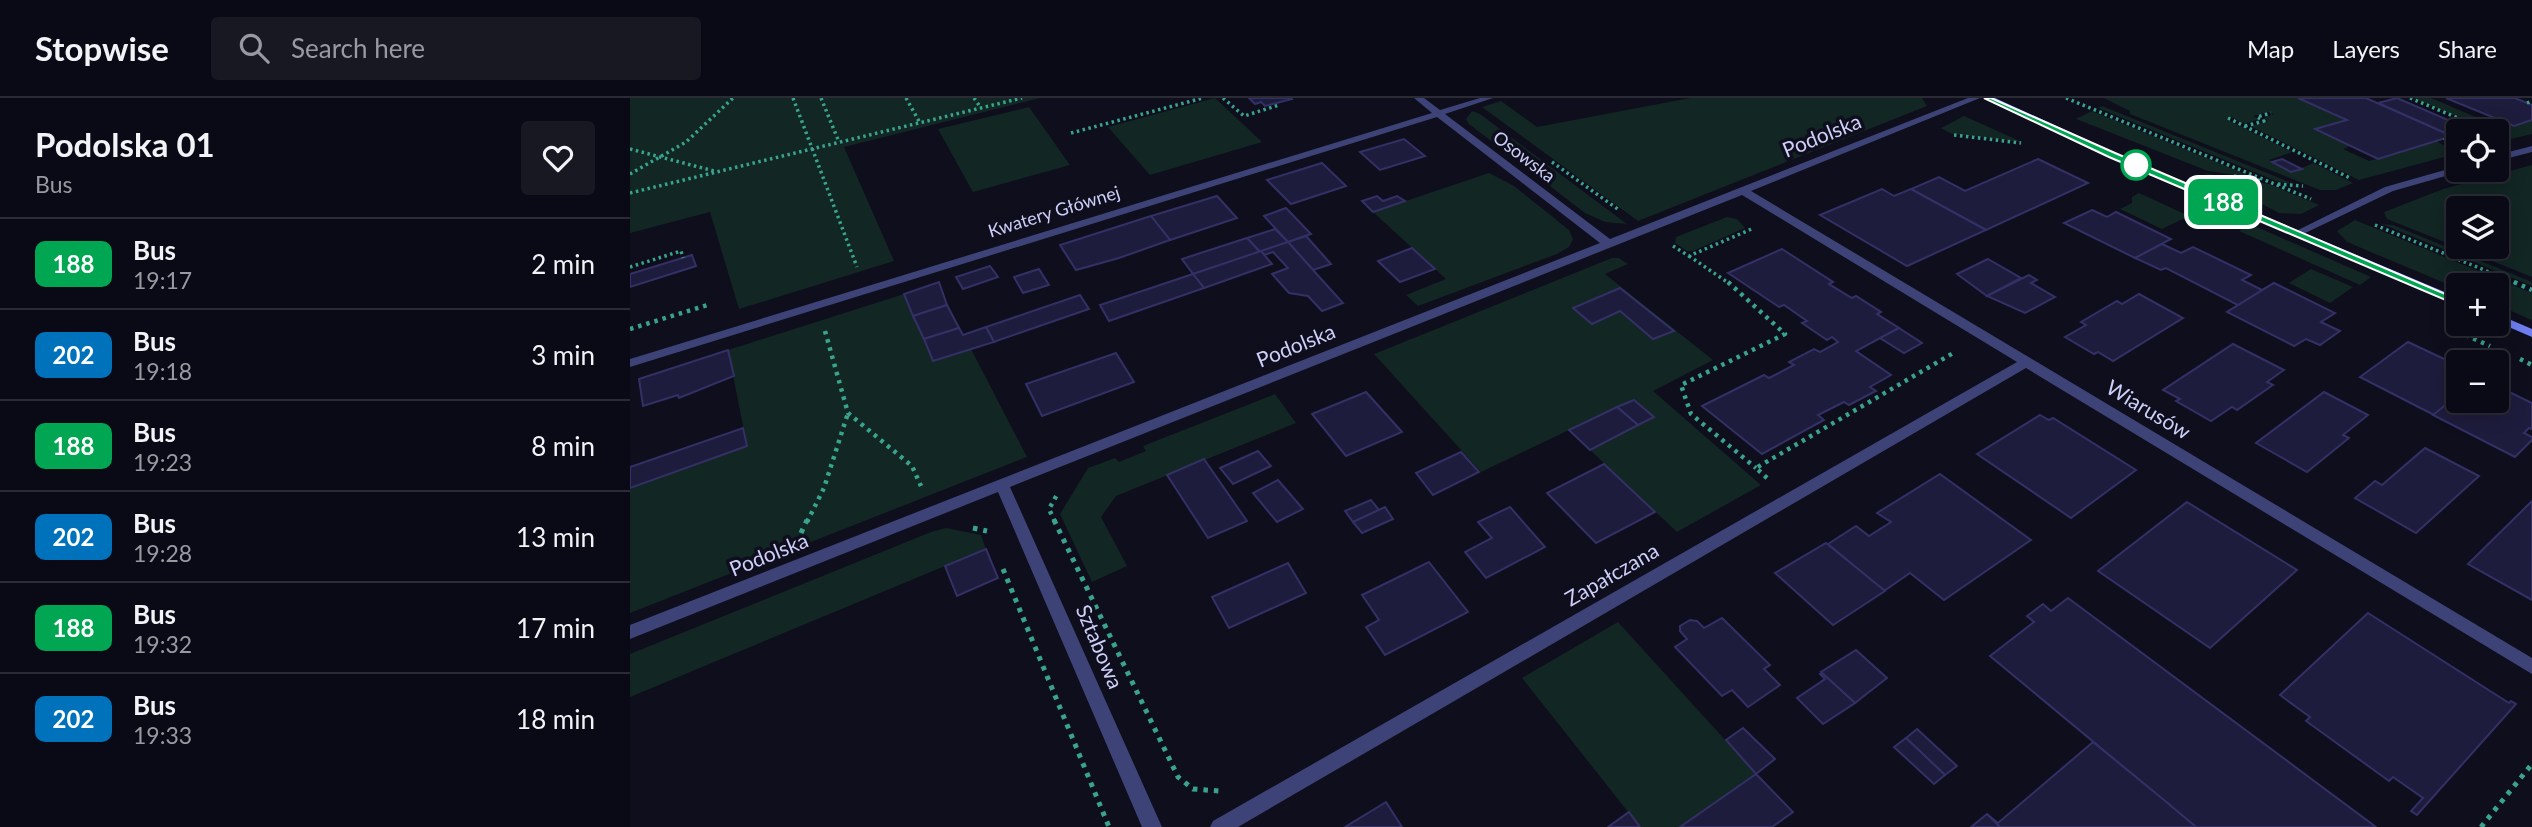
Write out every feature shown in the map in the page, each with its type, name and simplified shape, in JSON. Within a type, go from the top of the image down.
[{"type":"street","name":"Osowska","points":[[1418,98],[1609,244]]},
{"type":"street","name":"Kwatery Głównej","points":[[630,363],[1489,98]]},
{"type":"street","name":"Podolska","points":[[630,632],[1976,98]]},
{"type":"street","points":[[1988,98],[2112,155],[2446,296]]},
{"type":"street","points":[[2509,155],[2532,149]]},
{"type":"street","points":[[2297,233],[2389,189],[2446,173]]},
{"type":"street","name":"Wiarusów","points":[[1742,191],[2532,667]]},
{"type":"street","points":[[2509,323],[2532,333]]},
{"type":"street","name":"Zapałczana","points":[[1220,827],[2027,362]]},
{"type":"street","name":"Sztabowa","points":[[1002,486],[1152,827]]},
{"type":"path","points":[[630,173],[662,159],[716,118],[733,98]]},
{"type":"path","points":[[793,98],[861,278]]},
{"type":"path","points":[[821,98],[839,142]]},
{"type":"path","points":[[906,98],[920,123]]},
{"type":"path","points":[[974,98],[981,108]]},
{"type":"path","points":[[630,193],[1022,98]]},
{"type":"path","points":[[1071,133],[1203,98]]},
{"type":"path","points":[[1223,98],[1244,116],[1279,105]]},
{"type":"path","points":[[2066,98],[2321,203]]},
{"type":"path","points":[[2410,98],[2460,119]]},
{"type":"path","points":[[2526,103],[2532,101]]},
{"type":"path","points":[[2244,126],[2264,121],[2257,117],[2271,113]]},
{"type":"path","points":[[2228,118],[2360,183]]},
{"type":"path","points":[[1950,134],[2027,144]]},
{"type":"path","points":[[630,149],[716,172]]},
{"type":"path","points":[[1547,159],[1646,230],[1722,277],[1785,334],[1681,385],[1691,414],[1775,485]]},
{"type":"path","points":[[2373,224],[2532,290]]},
{"type":"path","points":[[1689,256],[1754,228]]},
{"type":"path","points":[[630,267],[681,251],[683,258]]},
{"type":"path","points":[[630,329],[711,304]]},
{"type":"path","points":[[780,574],[824,488],[848,413],[824,325]]},
{"type":"path","points":[[1756,468],[1955,352]]},
{"type":"path","points":[[848,413],[912,466],[933,513]]},
{"type":"path","points":[[1064,484],[1049,509],[1178,777],[1193,789],[1218,791],[1231,788]]},
{"type":"path","points":[[2481,827],[2532,764]]},
{"type":"green space","points":[[630,98],[1040,98],[844,147],[894,261],[739,309],[710,212],[630,233]]},
{"type":"green space","points":[[1215,98],[1262,142],[1150,175],[1108,127]]},
{"type":"green space","points":[[1690,98],[1922,98],[1927,106],[1638,221],[1482,107],[1501,101],[1537,127]]},
{"type":"green space","points":[[2104,98],[2298,98],[2347,120],[2316,130],[2351,146],[2343,149],[2369,161],[2436,141],[2446,146],[2446,157],[2359,180],[2250,126],[2268,121],[2264,118],[2274,114],[2268,112],[2253,116],[2259,119],[2245,124],[2231,117],[2226,119],[2292,152],[2269,160],[2291,172],[2314,163],[2353,183],[2336,190],[2320,190],[2130,114],[2130,111]]},
{"type":"green space","points":[[2413,98],[2431,98],[2480,119],[2463,119]]},
{"type":"green space","points":[[2102,106],[2294,184],[2276,181],[2098,108]]},
{"type":"green space","points":[[1029,107],[1070,165],[973,192],[938,129]]},
{"type":"green space","points":[[1472,111],[1480,114],[1627,224],[1605,222],[1585,213],[1469,124],[1466,119]]},
{"type":"green space","points":[[2092,111],[2255,178],[2208,171],[2076,119]]},
{"type":"green space","points":[[1964,116],[2022,142],[1952,134],[1941,128]]},
{"type":"green space","points":[[2532,120],[2532,134],[2511,139],[2509,127]]},
{"type":"green space","points":[[2532,165],[2532,277],[2487,259],[2509,259],[2509,196],[2446,196],[2446,243],[2387,219],[2384,212],[2469,182],[2509,182],[2509,171]]},
{"type":"green space","points":[[1489,173],[1514,186],[1569,230],[1573,239],[1569,247],[1557,254],[1418,306],[1406,295],[1446,279],[1373,212]]},
{"type":"green space","points":[[2203,173],[2269,184],[2319,205],[2301,214],[2279,213]]},
{"type":"green space","points":[[2139,193],[2189,216],[2162,229],[2120,209],[2132,203],[2132,197]]},
{"type":"green space","points":[[1727,217],[1737,219],[1745,228],[1693,251],[1687,251],[1675,243],[1676,237]]},
{"type":"green space","points":[[2355,220],[2484,273],[2446,273],[2446,284],[2347,242],[2337,231]]},
{"type":"green space","points":[[2250,224],[2371,277],[2360,285],[2239,231]]},
{"type":"green space","points":[[2382,224],[2393,225],[2446,247],[2446,250]]},
{"type":"green space","points":[[1612,258],[1619,258],[1628,264],[1605,274],[1713,360],[1653,391],[1761,485],[1677,532],[1569,430],[1481,472],[1374,354]]},
{"type":"green space","points":[[2467,259],[2476,259],[2532,282],[2532,286],[2509,276],[2509,273],[2501,273]]},
{"type":"green space","points":[[2311,269],[2353,287],[2330,303],[2289,283]]},
{"type":"green space","points":[[2509,284],[2532,293],[2532,320],[2509,310]]},
{"type":"green space","points":[[904,294],[924,339],[971,349],[1027,457],[630,613],[630,488],[747,446],[728,350]]},
{"type":"green space","points":[[1275,394],[1296,423],[1116,496],[1101,517],[1127,566],[1092,582],[1060,514],[1088,468],[1115,458],[1119,462],[1146,451],[1143,446]]},
{"type":"green space","points":[[946,528],[981,535],[986,549],[630,697],[630,654]]},
{"type":"green space","points":[[1618,622],[1756,774],[1680,827],[1640,827],[1522,678]]},
{"type":"building","points":[[1249,98],[1292,99],[1265,106],[1261,102],[1255,104]]},
{"type":"building","points":[[2298,98],[2366,98],[2446,133],[2446,138],[2378,159],[2315,129],[2347,120]]},
{"type":"building","points":[[2397,98],[2446,119],[2446,133],[2378,103]]},
{"type":"building","points":[[2446,98],[2515,98],[2532,105],[2532,120],[2514,126],[2509,124],[2509,119],[2497,119]]},
{"type":"building","points":[[1404,139],[1425,156],[1380,170],[1360,152]]},
{"type":"building","points":[[2038,159],[2088,183],[1986,230],[1911,189],[1939,177],[1965,191]]},
{"type":"building","points":[[2282,159],[2302,169],[2291,172],[2272,162]]},
{"type":"building","points":[[1322,163],[1346,186],[1291,204],[1267,180]]},
{"type":"building","points":[[1882,189],[1894,196],[1911,189],[1986,230],[1907,266],[1820,215]]},
{"type":"building","points":[[1217,196],[1237,218],[1170,240],[1151,216]]},
{"type":"building","points":[[1377,196],[1383,201],[1397,196],[1405,201],[1373,212],[1362,201]]},
{"type":"building","points":[[1286,208],[1311,234],[1288,242],[1264,216]]},
{"type":"building","points":[[2092,210],[2107,217],[2116,212],[2171,239],[2135,258],[2064,223]]},
{"type":"building","points":[[1151,216],[1170,240],[1076,270],[1060,245]]},
{"type":"building","points":[[1275,229],[1288,242],[1260,252],[1247,238]]},
{"type":"building","points":[[1306,236],[1331,264],[1313,270],[1288,242]]},
{"type":"building","points":[[1247,238],[1260,252],[1193,274],[1182,259]]},
{"type":"building","points":[[1288,242],[1343,303],[1322,311],[1308,296],[1289,293],[1272,274],[1288,268],[1273,252],[1264,255],[1261,251]]},
{"type":"building","points":[[2162,244],[2181,253],[2193,247],[2251,275],[2242,280],[2262,290],[2274,283],[2227,312],[2238,305],[2166,268],[2161,270],[2135,258]]},
{"type":"building","points":[[1412,248],[1435,269],[1400,282],[1378,261]]},
{"type":"building","points":[[1782,249],[1833,282],[1829,284],[1852,298],[1856,296],[1881,312],[1877,314],[1899,328],[1856,351],[1891,375],[1870,387],[1876,391],[1849,405],[1844,402],[1818,415],[1824,420],[1762,454],[1702,406],[1764,375],[1769,378],[1794,365],[1789,362],[1814,349],[1820,352],[1838,342],[1832,337],[1827,340],[1802,323],[1807,321],[1784,305],[1779,307],[1728,273]]},
{"type":"building","points":[[1261,251],[1272,264],[1204,288],[1193,274]]},
{"type":"building","points":[[692,255],[696,266],[630,287],[630,274]]},
{"type":"building","points":[[1988,259],[2021,278],[1987,296],[1957,274]]},
{"type":"building","points":[[990,266],[998,277],[963,289],[956,277]]},
{"type":"building","points":[[1039,269],[1049,285],[1023,293],[1014,277]]},
{"type":"building","points":[[1193,274],[1204,288],[1109,321],[1100,305]]},
{"type":"building","points":[[2029,275],[2037,280],[2031,283],[2055,297],[2025,313],[1987,296]]},
{"type":"building","points":[[939,282],[947,305],[913,316],[904,294]]},
{"type":"building","points":[[2274,283],[2335,313],[2321,322],[2340,331],[2320,345],[2306,339],[2294,346],[2227,312]]},
{"type":"building","points":[[1620,288],[1674,331],[1653,339],[1620,311],[1592,324],[1573,308]]},
{"type":"building","points":[[2139,294],[2183,318],[2113,361],[2098,352],[2094,354],[2065,337],[2086,325],[2081,322],[2117,301],[2122,304]]},
{"type":"building","points":[[1080,295],[1089,309],[994,342],[986,327]]},
{"type":"building","points":[[947,305],[959,328],[924,339],[913,316]]},
{"type":"building","points":[[986,327],[994,342],[933,361],[924,339],[959,328],[963,335]]},
{"type":"building","points":[[1899,328],[1922,343],[1904,353],[1880,338]]},
{"type":"building","points":[[2408,342],[2446,360],[2446,405],[2434,415],[2360,377]]},
{"type":"building","points":[[2233,344],[2284,370],[2267,382],[2273,385],[2237,410],[2232,407],[2211,421],[2176,401],[2180,399],[2163,390]]},
{"type":"building","points":[[728,350],[734,376],[679,398],[678,395],[643,406],[639,379]]},
{"type":"building","points":[[1116,353],[1134,382],[1042,416],[1026,384]]},
{"type":"building","points":[[1366,392],[1402,432],[1346,456],[1312,414]]},
{"type":"building","points":[[2324,392],[2368,415],[2343,435],[2349,438],[2307,472],[2256,443]]},
{"type":"building","points":[[2509,392],[2532,403],[2532,429],[2529,428],[2524,433],[2532,437],[2532,440],[2515,457],[2433,415],[2446,404],[2446,413],[2509,413]]},
{"type":"building","points":[[1634,400],[1654,417],[1638,425],[1617,407]]},
{"type":"building","points":[[1617,407],[1638,425],[1590,450],[1569,430]]},
{"type":"building","points":[[2040,415],[2049,420],[2053,418],[2136,470],[2071,518],[1977,454]]},
{"type":"building","points":[[743,428],[747,446],[630,488],[630,467]]},
{"type":"building","points":[[2425,448],[2479,476],[2416,533],[2355,498],[2375,481],[2382,485]]},
{"type":"building","points":[[1258,451],[1271,466],[1233,484],[1220,468]]},
{"type":"building","points":[[1461,452],[1479,472],[1433,495],[1416,473]]},
{"type":"building","points":[[1204,459],[1247,521],[1208,538],[1167,475]]},
{"type":"building","points":[[1604,464],[1655,512],[1596,543],[1547,493]]},
{"type":"building","points":[[1940,474],[2031,540],[1944,600],[1910,573],[1884,591],[1828,544],[1856,526],[1869,536],[1891,522],[1877,513]]},
{"type":"building","points":[[1278,480],[1303,509],[1277,522],[1253,493]]},
{"type":"building","points":[[1371,500],[1379,510],[1353,522],[1345,511]]},
{"type":"building","points":[[2532,501],[2532,600],[2468,564]]},
{"type":"building","points":[[2187,502],[2297,570],[2210,648],[2098,571]]},
{"type":"building","points":[[1385,507],[1393,519],[1362,533],[1353,522]]},
{"type":"building","points":[[1510,507],[1545,547],[1486,578],[1465,552],[1492,538],[1478,522]]},
{"type":"building","points":[[1826,543],[1885,591],[1833,625],[1775,573]]},
{"type":"building","points":[[986,549],[998,578],[957,596],[945,566]]},
{"type":"building","points":[[1429,562],[1468,612],[1385,655],[1366,627],[1379,620],[1362,595]]},
{"type":"building","points":[[1288,563],[1306,593],[1229,628],[1212,597]]},
{"type":"building","points":[[2068,598],[2376,827],[2196,827],[1990,656],[2034,622],[2027,616],[2043,604],[2051,611]]},
{"type":"building","points":[[2368,613],[2509,703],[2511,701],[2516,704],[2417,815],[2411,811],[2423,798],[2393,777],[2389,781],[2306,721],[2310,717],[2280,695]]},
{"type":"building","points":[[1722,618],[1770,665],[1764,669],[1780,685],[1748,707],[1732,690],[1722,696],[1675,647],[1687,639],[1680,631],[1680,626],[1690,620],[1697,621],[1704,628]]},
{"type":"building","points":[[1856,650],[1887,678],[1855,703],[1821,672]]},
{"type":"building","points":[[1820,674],[1855,703],[1823,724],[1797,698],[1825,679]]},
{"type":"building","points":[[1743,728],[1775,759],[1756,774],[1726,740]]},
{"type":"building","points":[[1917,729],[1957,766],[1945,775],[1906,738]]},
{"type":"building","points":[[1906,738],[1945,775],[1934,784],[1894,747]]},
{"type":"building","points":[[2093,742],[2196,827],[2000,827],[1987,814],[1998,823]]},
{"type":"building","points":[[1756,774],[1793,812],[1772,827],[1680,827]]},
{"type":"building","points":[[1386,802],[1402,827],[1345,827]]},
{"type":"building","points":[[1629,812],[1640,827],[1608,827]]},
{"type":"building","points":[[1987,814],[2000,827],[1971,827]]},
{"type":"bus line","name":"188","points":[[1988,98],[2112,155],[2446,296]]}]
